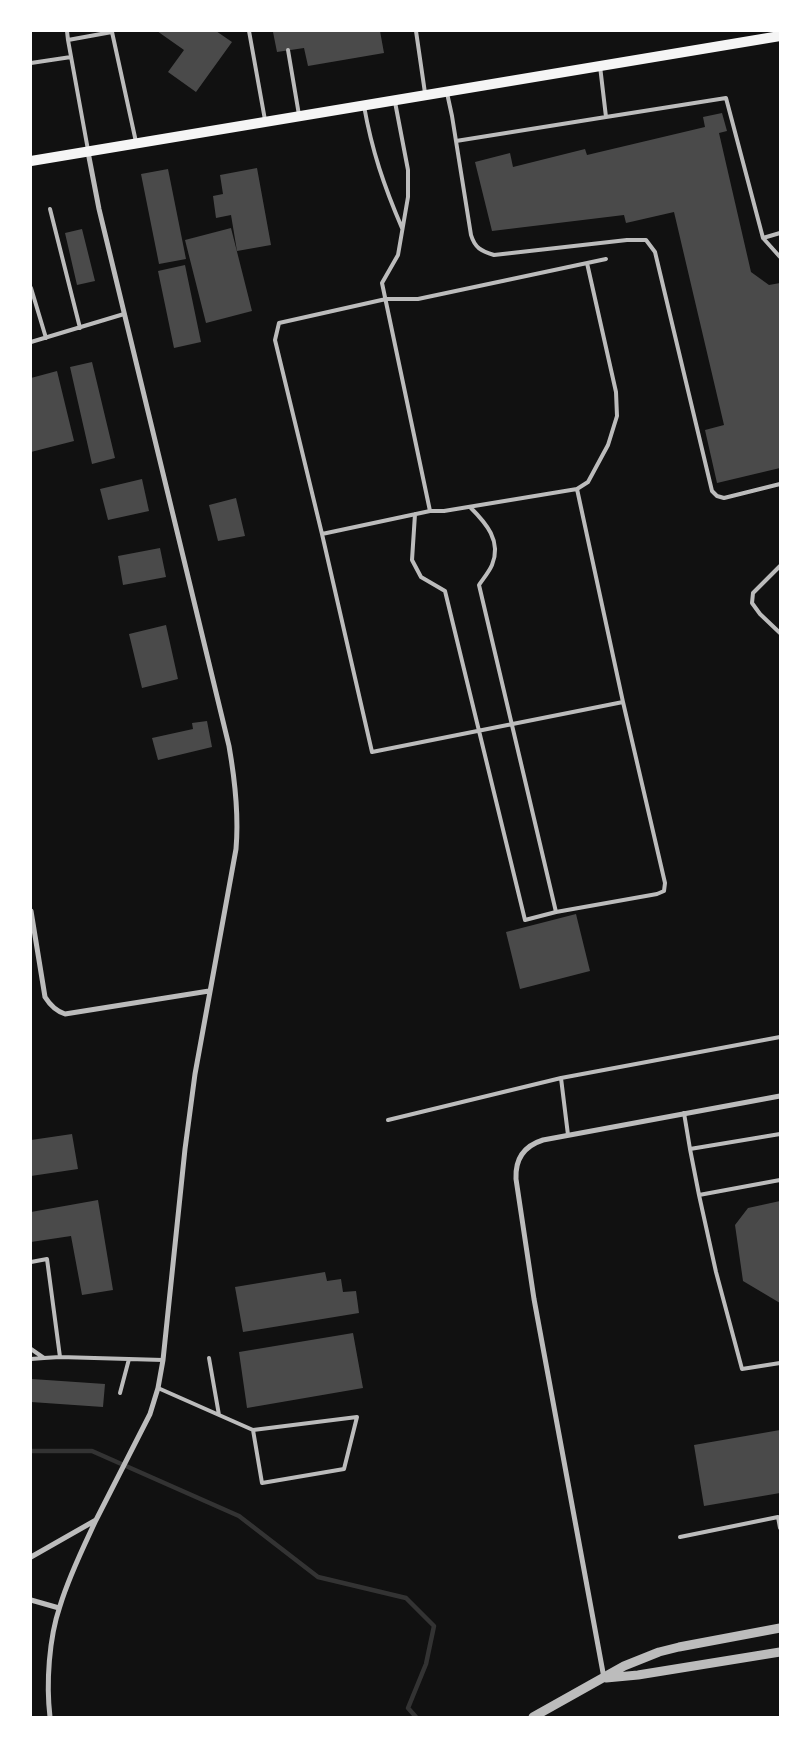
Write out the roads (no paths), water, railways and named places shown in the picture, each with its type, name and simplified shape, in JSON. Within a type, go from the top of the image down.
[{"type":"main road","points":[[31,161],[780,36]]},
{"type":"street","points":[[50,1717],[49,1677],[59,1608],[80,1554],[146,1423],[158,1388],[163,1360],[185,1149],[209,991],[236,849],[237,798],[229,746],[99,209],[88,152]]},
{"type":"street","points":[[31,911],[45,997],[49,1004],[59,1012],[65,1014],[209,991]]},
{"type":"street","points":[[604,1678],[534,1299],[516,1179],[518,1161],[522,1153],[535,1142],[780,1096]]},
{"type":"street","points":[[31,1557],[96,1520]]},
{"type":"street","points":[[31,1600],[59,1608]]},
{"type":"street","points":[[533,1717],[624,1666],[659,1652],[679,1646],[780,1628]]},
{"type":"street","points":[[604,1678],[638,1675],[780,1652]]},
{"type":"lane","points":[[66,31],[88,152]]},
{"type":"lane","points":[[248,31],[265,122]]},
{"type":"lane","points":[[416,31],[426,95]]},
{"type":"lane","points":[[68,40],[112,32],[136,144]]},
{"type":"lane","points":[[288,50],[300,117]]},
{"type":"lane","points":[[31,63],[71,57]]},
{"type":"lane","points":[[600,66],[606,117]]},
{"type":"lane","points":[[446,92],[474,244],[482,252],[494,255],[636,239],[646,240],[655,252],[712,492],[724,498],[780,484]]},
{"type":"lane","points":[[456,141],[726,98],[763,238],[780,257]]},
{"type":"lane","points":[[395,100],[408,170],[408,197],[398,255],[382,283],[430,511]]},
{"type":"lane","points":[[364,106],[369,137],[378,168],[402,228]]},
{"type":"lane","points":[[50,208],[80,328]]},
{"type":"lane","points":[[763,238],[780,233]]},
{"type":"lane","points":[[606,259],[418,299],[386,300],[279,323],[275,340],[372,752],[623,702]]},
{"type":"lane","points":[[322,534],[430,511],[444,511],[577,489],[588,482],[608,445],[617,416],[616,392],[587,263]]},
{"type":"lane","points":[[31,288],[46,338]]},
{"type":"lane","points":[[31,342],[124,314]]},
{"type":"lane","points":[[415,514],[412,560],[421,577],[445,591],[525,920],[556,912],[657,894],[664,891],[665,883],[623,702],[577,489]]},
{"type":"lane","points":[[470,507],[486,522],[495,545],[492,565],[479,585],[556,912]]},
{"type":"lane","points":[[780,566],[753,592],[752,603],[760,614],[780,633]]},
{"type":"lane","points":[[388,1120],[561,1078],[780,1037]]},
{"type":"lane","points":[[561,1078],[568,1135]]},
{"type":"lane","points":[[684,1113],[716,1272],[742,1369],[780,1362]]},
{"type":"lane","points":[[690,1149],[780,1134]]},
{"type":"lane","points":[[699,1195],[780,1180]]},
{"type":"lane","points":[[31,1262],[48,1260],[60,1357]]},
{"type":"lane","points":[[31,1349],[44,1358]]},
{"type":"lane","points":[[31,1359],[60,1357],[163,1360]]},
{"type":"lane","points":[[209,1358],[219,1415]]},
{"type":"lane","points":[[120,1393],[129,1359]]},
{"type":"lane","points":[[158,1388],[253,1430],[357,1417],[344,1470],[262,1483],[253,1430]]},
{"type":"lane","points":[[680,1537],[779,1517],[780,1528]]},
{"type":"waterway","points":[[31,1451],[92,1451],[239,1516],[318,1577],[406,1598],[434,1626],[426,1664],[408,1708],[416,1717]]}]
